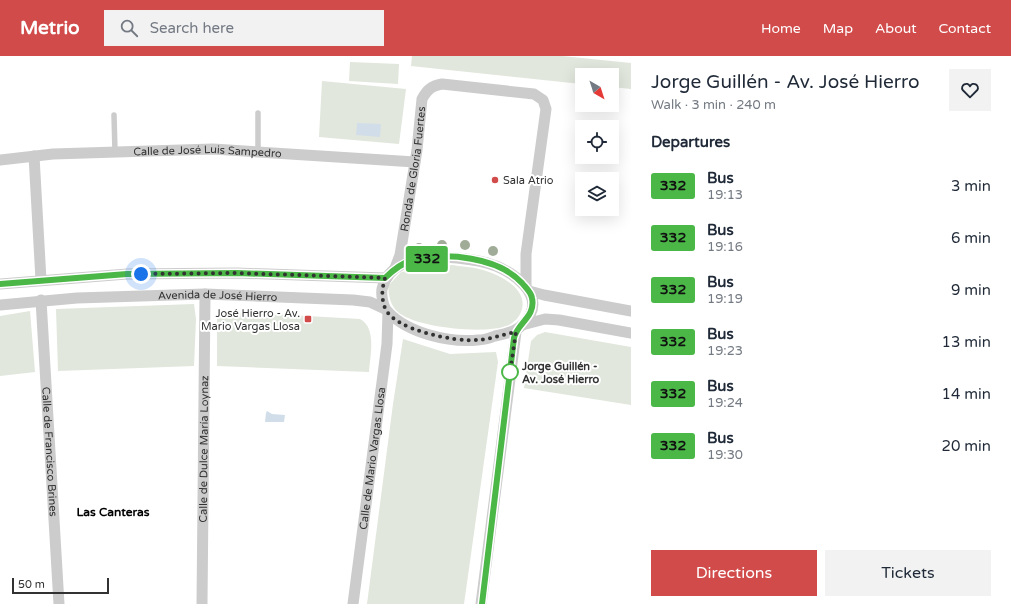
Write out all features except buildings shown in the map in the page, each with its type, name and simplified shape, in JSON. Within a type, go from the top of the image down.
[{"type":"street","name":"Ronda de Gloria Fuertes","points":[[396,268],[400,255],[415,162],[422,99],[427,91],[434,86],[442,84],[534,94],[543,100],[546,109],[526,254],[527,289]]},
{"type":"street","name":"Calle de José Luis Sampedro","points":[[0,160],[34,156],[213,149],[415,162]]},
{"type":"street","points":[[34,156],[41,280]]},
{"type":"street","points":[[385,278],[396,268],[413,260],[444,257],[471,259],[507,270],[527,289],[544,295],[631,311]]},
{"type":"street","name":"Avenida de José Hierro","points":[[0,284],[127,274],[385,278]]},
{"type":"street","name":"Calle de Mario Vargas Llosa","points":[[353,604],[387,344],[387,311],[381,292],[385,278]]},
{"type":"street","points":[[482,604],[519,328],[530,316],[533,306],[527,289]]},
{"type":"street","name":"Avenida de José Hierro","points":[[0,305],[41,300],[205,294],[353,300],[370,302],[387,311],[405,326],[452,340],[478,340],[519,328]]},
{"type":"street","name":"Calle de Dulce María Loynaz","points":[[202,604],[205,294]]},
{"type":"street","name":"Calle de Francisco Brines","points":[[41,300],[59,604]]},
{"type":"street","points":[[519,328],[545,319],[559,320],[631,333]]},
{"type":"lane","points":[[258,113],[258,152]]},
{"type":"lane","points":[[114,115],[115,152]]},
{"type":"shaded area","points":[[412,56],[562,56],[631,63],[631,89],[619,88],[619,68],[575,68],[575,83],[411,66]]},
{"type":"shaded area","points":[[350,62],[399,64],[398,84],[349,81]]},
{"type":"shaded area","points":[[322,81],[406,89],[399,144],[319,137]]},
{"type":"shaded area","points":[[357,123],[381,124],[380,137],[356,135]]},
{"type":"shaded area","points":[[453,265],[474,268],[492,273],[512,284],[521,295],[523,302],[520,314],[514,322],[499,328],[470,330],[422,323],[399,313],[396,310],[392,304],[388,286],[401,272],[427,267]]},
{"type":"shaded area","points":[[194,304],[196,319],[194,366],[58,371],[56,309]]},
{"type":"shaded area","points":[[30,311],[35,372],[0,376],[0,316]]},
{"type":"shaded area","points":[[217,311],[360,319],[369,329],[371,336],[369,372],[217,366]]},
{"type":"shaded area","points":[[545,332],[631,347],[631,405],[524,388],[531,341],[537,335]]},
{"type":"shaded area","points":[[403,339],[450,354],[496,352],[498,362],[464,604],[367,604]]},
{"type":"shaded area","points":[[267,411],[272,414],[285,415],[284,422],[265,422]]},
{"type":"bus line","name":"332","points":[[0,284],[127,274],[237,273],[385,278],[396,268],[413,260],[444,257],[471,259],[507,270],[529,291],[533,306],[530,316],[516,332],[514,338],[482,604]]},
{"type":"place","name":"Sala Atrio","points":[[495,180]]},
{"type":"place","name":"José Hierro - Av. Mario Vargas Llosa","points":[[308,319]]},
{"type":"place","name":"Jorge Guillén - Av. José Hierro","points":[[510,372]]},
{"type":"district","name":"Las Canteras","points":[[113,512]]},
{"type":"route","points":[[141,274],[237,273],[385,278],[381,292],[385,309],[405,326],[452,340],[478,340],[516,332],[510,372]]}]
